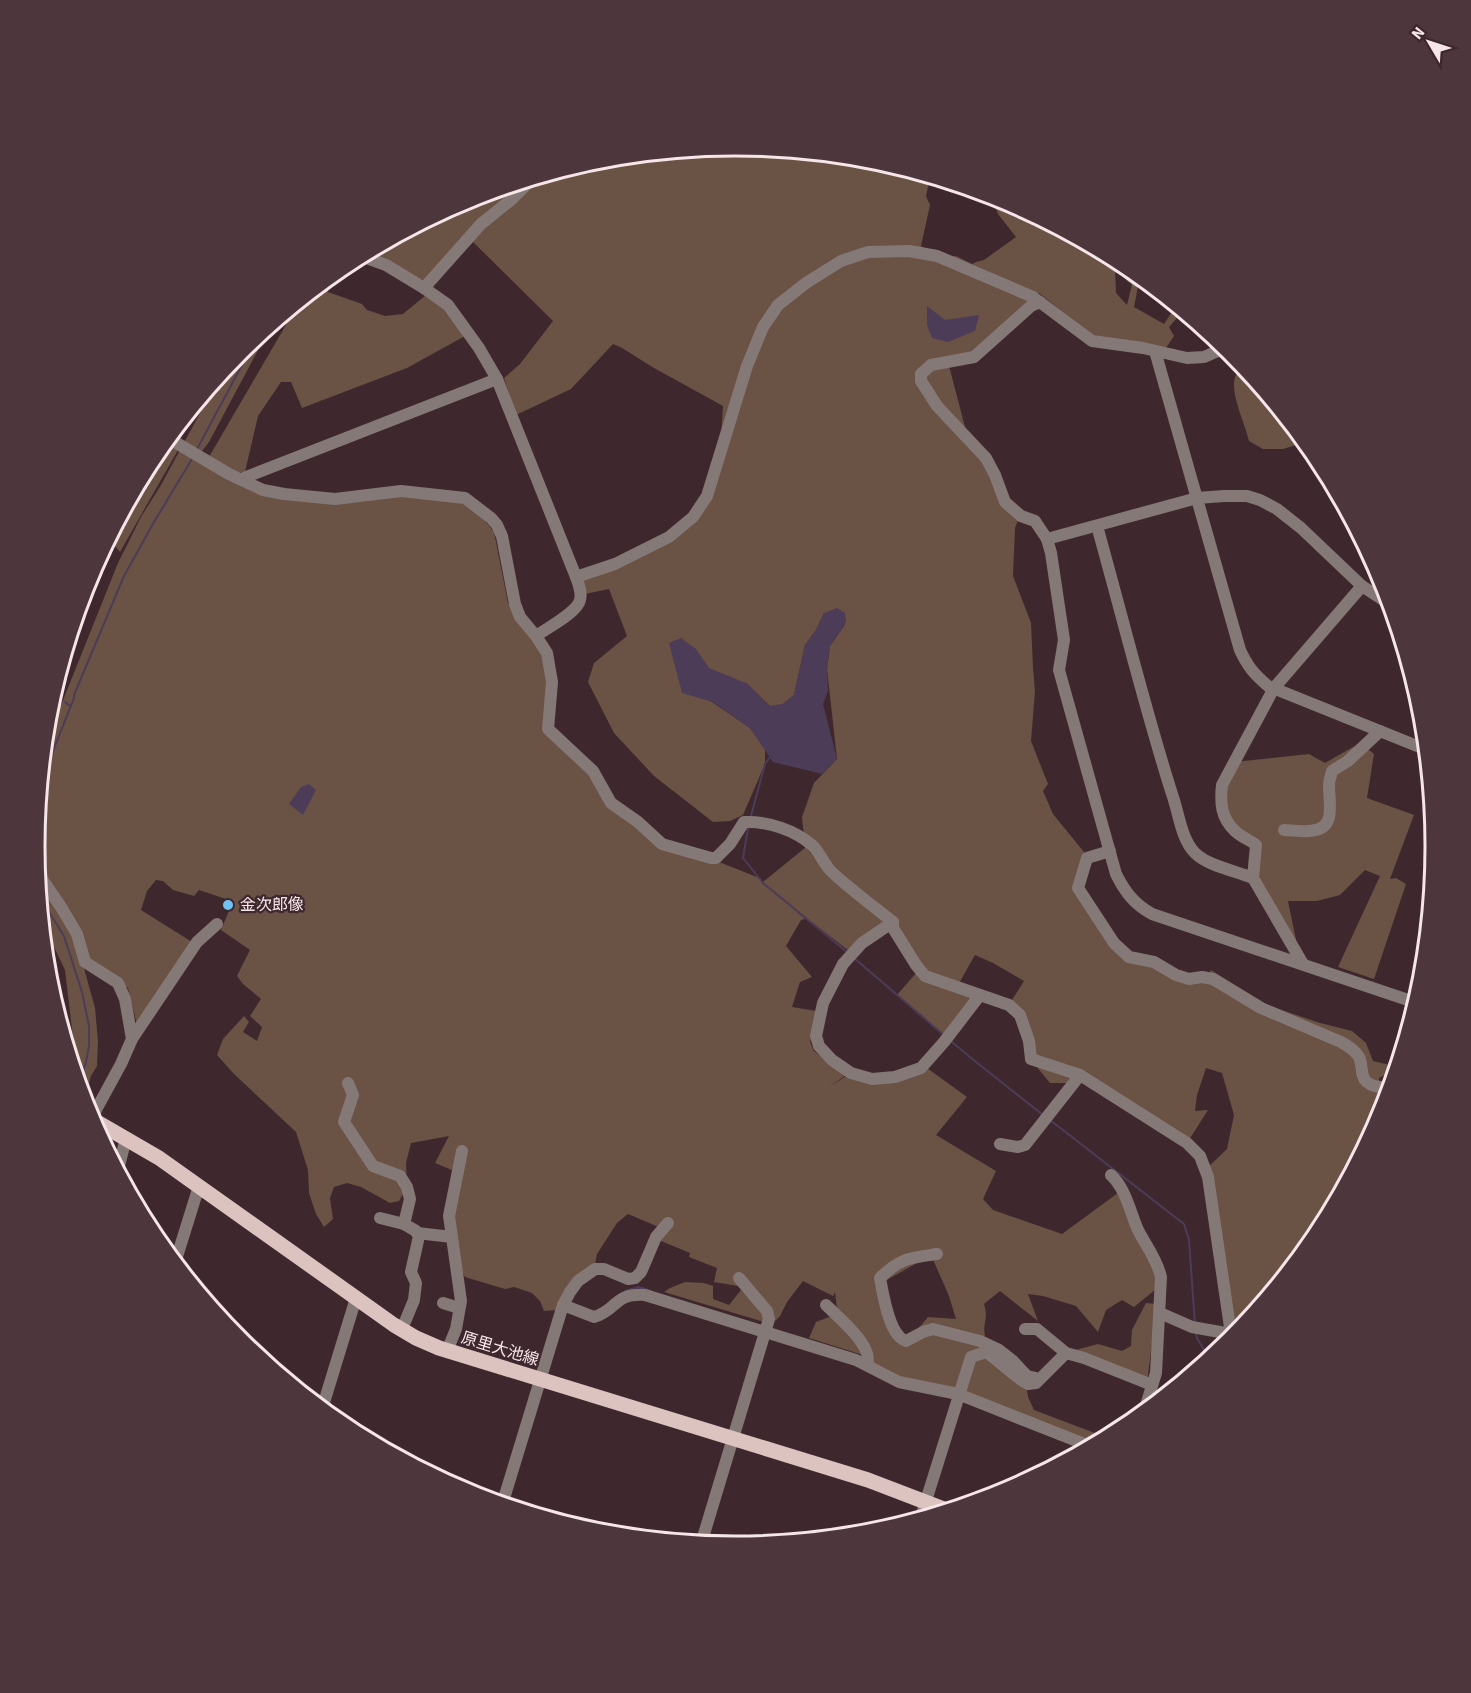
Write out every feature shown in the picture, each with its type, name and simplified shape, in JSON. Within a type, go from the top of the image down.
[{"type":"main road","name":"原里大池線","points":[[105,1127],[159,1158],[416,1338],[447,1351],[868,1480],[937,1506]]},
{"type":"street","points":[[424,288],[482,224],[520,191]]},
{"type":"street","points":[[576,577],[615,564],[669,537],[693,517],[707,496],[747,366],[763,327],[778,305],[806,283],[841,261],[868,252],[909,251],[937,256],[1033,297],[1092,341],[1187,358],[1204,357],[1217,351]]},
{"type":"street","points":[[372,260],[386,265],[448,305],[479,348],[497,379],[581,591],[580,602],[576,609],[536,636]]},
{"type":"street","points":[[1040,302],[1031,306],[974,357],[931,365],[921,374],[921,381],[937,406],[986,458],[1005,502],[1021,516],[1035,521],[1047,539],[1052,553],[1064,640],[1059,670],[1116,874],[1132,901],[1152,914],[1408,1000]]},
{"type":"street","points":[[1155,351],[1240,650],[1252,672],[1268,686],[1418,747]]},
{"type":"street","points":[[240,479],[497,379]]},
{"type":"street","points":[[176,442],[263,490],[335,500],[401,491],[465,498],[497,525],[502,536],[515,604],[520,617],[547,653],[552,682],[548,729],[593,771],[611,803],[638,822],[662,844],[711,858],[716,858],[730,844],[744,822],[787,829],[801,837],[814,847],[830,871],[893,922],[893,927],[925,976],[1009,1005],[1020,1015],[1029,1041],[1031,1059],[1080,1075],[1187,1143],[1200,1156],[1208,1177],[1230,1329]]},
{"type":"street","points":[[1047,539],[1197,498],[1224,495],[1247,496],[1277,509],[1301,528],[1362,586],[1379,597]]},
{"type":"street","points":[[1097,526],[1182,832],[1194,852],[1203,860],[1253,878]]},
{"type":"street","points":[[1303,964],[1253,878],[1257,845],[1236,832],[1226,819],[1220,802],[1222,785],[1274,688],[1362,586]]},
{"type":"street","points":[[1284,830],[1310,832],[1323,827],[1329,820],[1331,808],[1329,782],[1332,771],[1348,761],[1380,731]]},
{"type":"street","points":[[1110,852],[1087,858],[1078,888],[1114,943],[1129,957],[1154,962],[1188,979],[1202,977],[1213,979],[1262,1008],[1341,1042],[1352,1048],[1358,1056],[1363,1078],[1371,1085],[1382,1088]]},
{"type":"street","points":[[46,885],[77,934],[85,962],[118,983],[125,999],[132,1039]]},
{"type":"street","points":[[893,922],[861,943],[843,963],[824,1003],[816,1036],[819,1046],[832,1060],[851,1073],[872,1078],[895,1077],[921,1068],[980,995]]},
{"type":"street","points":[[97,1107],[132,1039],[197,942],[217,924]]},
{"type":"street","points":[[1000,1144],[1018,1148],[1025,1145],[1080,1075]]},
{"type":"street","points":[[348,1083],[353,1095],[344,1122],[373,1166],[400,1176],[407,1187],[410,1198],[404,1224]]},
{"type":"street","points":[[120,1160],[126,1138]]},
{"type":"street","points":[[447,1351],[456,1329],[461,1301],[449,1216],[462,1151]]},
{"type":"street","points":[[1111,1175],[1122,1190],[1139,1231],[1158,1264],[1161,1277],[1156,1373],[1147,1400]]},
{"type":"street","points":[[178,1253],[199,1186]]},
{"type":"street","points":[[380,1218],[404,1224],[416,1231],[419,1236],[411,1272],[416,1283],[414,1300],[402,1329]]},
{"type":"street","points":[[505,1496],[563,1305],[570,1292],[578,1281],[595,1269],[604,1269],[628,1279],[635,1278],[641,1272],[656,1237],[668,1223]]},
{"type":"street","points":[[417,1233],[452,1237]]},
{"type":"street","points":[[937,1254],[908,1258],[880,1278],[884,1302],[895,1332],[901,1339],[906,1341],[933,1329],[958,1335],[980,1341],[999,1350],[1027,1376],[1033,1378],[1043,1376]]},
{"type":"street","points":[[703,1536],[769,1319],[767,1311],[739,1278]]},
{"type":"street","points":[[563,1305],[594,1317],[627,1295],[645,1295],[856,1360],[899,1382],[958,1395],[1082,1443]]},
{"type":"street","points":[[324,1401],[356,1298]]},
{"type":"street","points":[[443,1303],[459,1308]]},
{"type":"street","points":[[826,1305],[862,1342],[868,1353],[867,1365]]},
{"type":"street","points":[[1160,1313],[1223,1336]]},
{"type":"street","points":[[1025,1329],[1037,1329],[1066,1353],[1152,1385]]},
{"type":"street","points":[[923,1510],[971,1357],[986,1352],[1018,1379],[1028,1384],[1036,1383],[1066,1353]]},
{"type":"shaded area","points":[[690,157],[781,157],[870,169],[928,184],[926,196],[930,205],[921,246],[942,258],[956,256],[972,264],[984,260],[1016,237],[995,207],[1041,227],[1115,270],[1116,293],[1127,305],[1133,282],[1138,286],[1134,307],[1164,324],[1172,312],[1178,317],[1169,327],[1174,336],[1166,348],[1093,336],[1039,293],[1009,326],[974,357],[948,362],[965,427],[965,436],[1020,515],[1015,528],[1013,576],[1031,623],[1035,691],[1031,741],[1048,784],[1043,791],[1053,814],[1086,857],[1078,888],[1127,956],[1175,976],[1208,976],[1211,970],[1267,1005],[1352,1031],[1366,1043],[1373,1061],[1390,1065],[1387,1074],[1379,1078],[1379,1086],[1382,1087],[1373,1111],[1355,1152],[1333,1192],[1310,1230],[1283,1267],[1232,1327],[1205,1170],[1227,1149],[1234,1115],[1222,1073],[1206,1068],[1197,1095],[1195,1111],[1208,1110],[1189,1140],[1080,1075],[1066,1083],[1050,1083],[1032,1061],[1029,1041],[1009,1005],[1024,981],[975,955],[958,985],[978,998],[943,1034],[897,995],[917,972],[893,923],[804,836],[802,817],[814,783],[837,759],[827,669],[830,646],[846,620],[824,613],[816,630],[805,645],[794,695],[783,704],[772,708],[747,684],[699,693],[750,728],[765,749],[765,764],[743,815],[730,821],[713,822],[654,776],[614,733],[588,682],[594,663],[627,636],[609,589],[580,595],[576,577],[643,556],[705,500],[720,455],[723,406],[613,344],[571,389],[516,415],[504,378],[520,364],[553,321],[469,238],[425,281],[376,258],[430,227],[471,209],[514,193],[601,169]]},
{"type":"shaded area","points":[[328,289],[328,292],[362,304],[367,310],[385,316],[403,314],[426,295],[445,310],[465,336],[407,368],[302,408],[291,382],[281,382],[258,416],[245,472],[237,472],[209,457],[287,323]]},
{"type":"shaded area","points":[[927,306],[945,320],[979,315],[975,331],[948,342],[932,338],[927,325]]},
{"type":"shaded area","points":[[261,345],[209,442],[199,455],[257,491],[339,504],[401,494],[464,502],[478,512],[494,532],[508,603],[547,653],[548,729],[616,806],[662,844],[714,860],[757,877],[763,882],[806,847],[823,869],[889,925],[849,951],[787,903],[805,919],[801,920],[786,946],[812,977],[800,982],[792,1007],[816,1011],[810,1042],[814,1051],[846,1075],[829,1087],[851,1073],[872,1079],[927,1068],[967,1097],[936,1135],[996,1171],[983,1199],[993,1210],[1062,1234],[1122,1190],[1161,1285],[1134,1307],[1122,1300],[1106,1310],[1098,1332],[1076,1306],[1028,1294],[1038,1321],[1000,1291],[984,1304],[985,1336],[977,1337],[1026,1383],[1028,1397],[1034,1410],[1097,1434],[1084,1442],[1025,1421],[899,1382],[870,1364],[837,1308],[835,1292],[833,1296],[803,1281],[775,1321],[768,1308],[738,1286],[714,1282],[717,1268],[689,1257],[690,1253],[661,1241],[661,1228],[628,1214],[617,1223],[597,1254],[594,1270],[558,1310],[544,1311],[540,1301],[532,1293],[514,1287],[505,1289],[465,1277],[455,1260],[449,1216],[455,1176],[452,1170],[435,1163],[449,1136],[411,1143],[406,1163],[407,1187],[399,1201],[390,1203],[361,1187],[347,1183],[334,1187],[330,1198],[333,1219],[324,1227],[316,1214],[309,1193],[308,1170],[296,1132],[217,1055],[223,1039],[244,1016],[249,1022],[243,1032],[257,1041],[262,1027],[250,1016],[261,999],[237,976],[250,950],[221,930],[231,906],[226,899],[199,890],[194,896],[173,890],[163,881],[156,880],[147,891],[141,910],[192,942],[137,1025],[128,988],[87,956],[46,881],[46,801],[58,713],[118,563],[141,517],[204,407]],"holes":[[[931,1255],[949,1296],[956,1319],[928,1317],[906,1343],[878,1285]]]},
{"type":"shaded area","points":[[1237,372],[1255,391],[1297,445],[1283,449],[1263,449],[1249,441],[1235,392],[1235,377]]},
{"type":"shaded area","points":[[173,447],[178,450],[120,552],[114,545],[116,541],[138,501]]},
{"type":"shaded area","points":[[837,608],[845,613],[846,620],[830,646],[827,669],[828,691],[823,704],[837,759],[822,774],[773,762],[750,728],[713,702],[682,693],[669,643],[681,638],[696,649],[709,668],[748,684],[769,706],[783,704],[794,695],[805,645],[816,630],[824,613]]},
{"type":"shaded area","points":[[1360,743],[1374,754],[1367,798],[1414,815],[1390,879],[1396,878],[1406,884],[1374,979],[1338,967],[1380,876],[1365,870],[1340,895],[1317,901],[1288,901],[1300,959],[1253,878],[1252,846],[1223,813],[1226,777],[1234,762],[1309,754],[1325,763]]},
{"type":"shaded area","points":[[309,784],[316,790],[303,815],[289,804],[301,787]]},
{"type":"shaded area","points":[[46,892],[66,921],[82,961],[95,1008],[98,1041],[97,1066],[88,1085],[73,1039],[65,970],[52,943]]},
{"type":"shaded area","points":[[685,1282],[713,1286],[713,1299],[729,1305],[741,1290],[764,1313],[764,1322],[664,1292]]},
{"type":"shaded area","points":[[1146,1303],[1157,1304],[1147,1383],[1072,1351],[1098,1344],[1122,1351],[1131,1346],[1132,1330]]},
{"type":"shaded area","points":[[829,1317],[835,1318],[862,1347],[863,1355],[809,1338],[816,1322]]},
{"type":"waterway","points":[[196,451],[244,361]]},
{"type":"waterway","points":[[51,756],[124,576],[192,459]]},
{"type":"waterway","points":[[65,702],[70,706]]},
{"type":"waterway","points":[[751,816],[765,764],[770,757]]},
{"type":"waterway","points":[[748,828],[743,858],[763,883],[847,952]]},
{"type":"waterway","points":[[48,910],[64,936],[82,992],[89,1026],[89,1046],[83,1071]]},
{"type":"waterway","points":[[854,958],[945,1036]]},
{"type":"waterway","points":[[952,1042],[1043,1115]]},
{"type":"waterway","points":[[1050,1120],[1184,1224],[1189,1240],[1195,1324]]},
{"type":"waterway","points":[[625,1291],[639,1287],[651,1291]]},
{"type":"waterway","points":[[1196,1333],[1205,1352]]},
{"type":"place","name":"金次郎像","points":[[228,905]]}]
